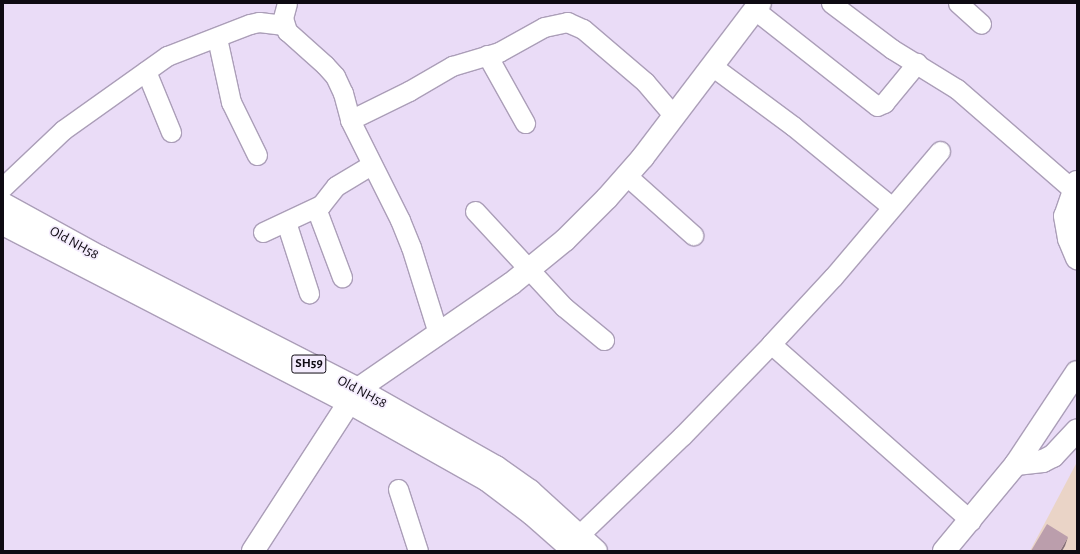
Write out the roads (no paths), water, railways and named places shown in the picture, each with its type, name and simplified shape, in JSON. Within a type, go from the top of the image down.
[{"type":"main road","points":[[253,551],[354,396],[438,333],[530,268],[565,240],[627,176],[758,6]]},
{"type":"main road","points":[[1075,186],[1066,211],[1066,227],[1077,258]]},
{"type":"main road","name":"Old NH58","points":[[3,204],[354,396],[487,480],[532,514],[577,543],[596,551]]},
{"type":"main road","name":"Old NH58","points":[[3,224],[354,396]]},
{"type":"main road","points":[[944,551],[971,521],[1016,464],[1077,372]]},
{"type":"main road","points":[[1016,464],[1043,461],[1053,456],[1077,430]]},
{"type":"street","points":[[287,3],[284,25],[287,31],[335,76],[350,120],[408,240],[438,333]]},
{"type":"street","points":[[831,3],[892,49],[957,89],[1075,186]]},
{"type":"street","points":[[958,3],[981,24]]},
{"type":"street","points":[[758,6],[877,106],[884,103],[917,63]]},
{"type":"street","points":[[3,187],[63,130],[167,56],[259,22],[284,25]]},
{"type":"street","points":[[350,120],[414,89],[452,66],[517,44],[544,28],[556,23],[576,24],[645,82],[674,116]]},
{"type":"street","points":[[217,38],[231,102],[257,155]]},
{"type":"street","points":[[487,55],[525,123]]},
{"type":"street","points":[[712,66],[793,126],[892,207]]},
{"type":"street","points":[[146,71],[171,132]]},
{"type":"street","points":[[577,543],[771,344],[940,151]]},
{"type":"street","points":[[263,232],[316,208],[325,201],[336,186],[371,165]]},
{"type":"street","points":[[627,176],[694,235]]},
{"type":"street","points":[[316,208],[342,277]]},
{"type":"street","points":[[475,211],[530,268],[560,303],[604,340]]},
{"type":"street","points":[[286,222],[309,293]]},
{"type":"street","points":[[771,344],[971,521]]},
{"type":"street","points":[[398,489],[418,551]]}]
